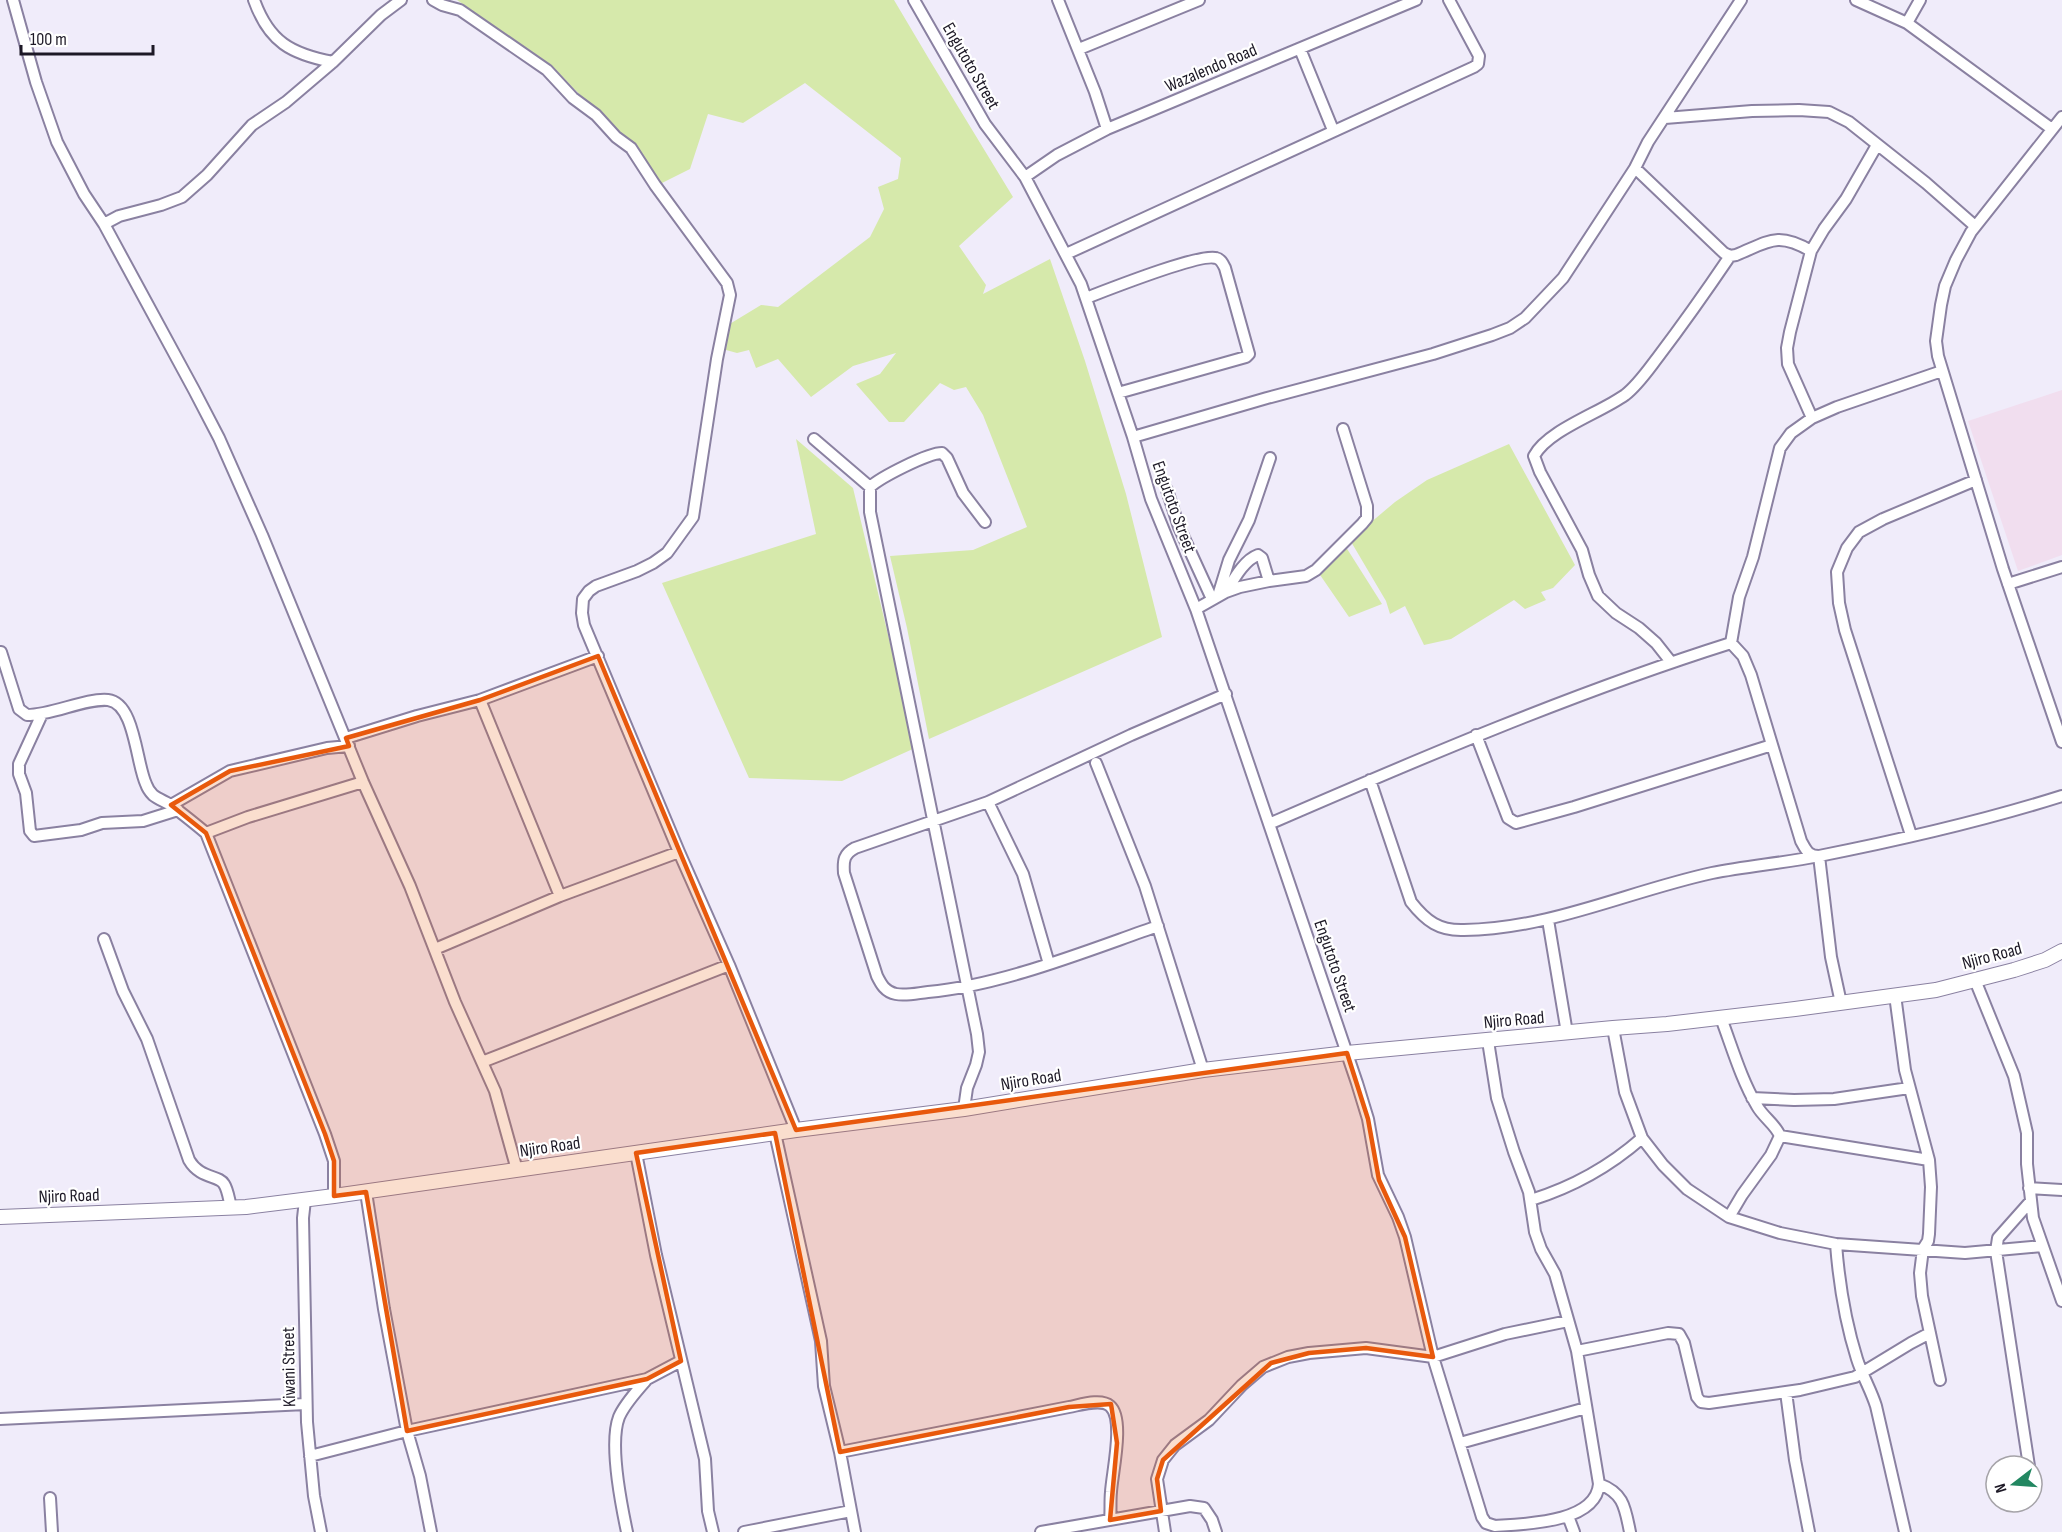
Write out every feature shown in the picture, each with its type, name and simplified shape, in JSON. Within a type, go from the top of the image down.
[{"type":"street","points":[[13,0],[36,82],[57,142],[84,194],[104,224],[219,438],[262,535],[455,1002],[495,1091],[518,1170]]},
{"type":"street","points":[[254,0],[265,24],[276,40],[296,52],[333,62]]},
{"type":"street","points":[[104,224],[118,216],[182,197],[207,175],[252,125],[286,102],[400,0]]},
{"type":"street","points":[[433,0],[460,10],[547,70],[573,98],[596,115],[616,137],[631,148],[661,193],[722,274],[729,289],[730,295],[717,359],[693,517],[667,553],[653,563],[589,591],[583,599],[582,613],[584,625],[679,852],[729,964],[796,1130]]},
{"type":"street","name":"Engutoto Street","points":[[914,0],[985,124],[1025,177],[1066,254],[1086,298],[1133,437],[1151,499],[1196,609],[1347,1053],[1368,1119],[1378,1175],[1398,1217],[1405,1238],[1433,1357],[1482,1517],[1486,1523],[1495,1526],[1543,1526]]},
{"type":"street","points":[[1058,0],[1095,92],[1107,129]]},
{"type":"street","points":[[1078,49],[1200,0]]},
{"type":"street","name":"Wazalendo Road","points":[[1025,177],[1057,155],[1107,129],[1416,0]]},
{"type":"street","points":[[1066,254],[1203,193],[1333,130],[1478,64],[1479,56],[1449,0]]},
{"type":"street","points":[[1133,437],[1267,398],[1433,354],[1509,328],[1525,318],[1563,278],[1741,0]]},
{"type":"street","points":[[1856,0],[1907,23],[2052,129]]},
{"type":"street","points":[[1907,23],[1920,0]]},
{"type":"street","points":[[1300,49],[1333,130]]},
{"type":"street","points":[[1665,118],[1752,111],[1799,110],[1836,114],[1926,183],[1976,226]]},
{"type":"street","points":[[2062,117],[1976,226],[1956,260],[1945,286],[1936,341],[1942,371],[2008,584],[2062,742]]},
{"type":"street","points":[[1812,417],[1788,364],[1787,348],[1811,251],[1846,199],[1877,145]]},
{"type":"street","points":[[1635,168],[1730,256]]},
{"type":"street","points":[[1671,662],[1656,643],[1616,613],[1598,596],[1582,550],[1540,472],[1534,456],[1542,445],[1561,432],[1627,394],[1675,335],[1730,256],[1767,241],[1781,239],[1794,242],[1811,251]]},
{"type":"street","points":[[1086,298],[1164,269],[1207,258],[1215,257],[1225,267],[1249,354],[1246,357],[1118,393]]},
{"type":"street","points":[[1731,643],[1740,597],[1753,558],[1780,448],[1791,432],[1812,417],[1942,371]]},
{"type":"street","points":[[1196,609],[1219,596],[1269,581],[1298,578],[1316,570],[1367,518],[1367,506],[1343,429]]},
{"type":"street","points":[[814,439],[870,487]]},
{"type":"street","points":[[964,1109],[979,1052],[977,1034],[870,512],[870,487],[891,474],[942,453],[963,493],[985,522]]},
{"type":"street","points":[[1219,596],[1229,560],[1252,512],[1270,458]]},
{"type":"street","points":[[1911,835],[1845,630],[1839,603],[1837,572],[1847,548],[1859,532],[1883,519],[1976,480]]},
{"type":"street","points":[[1167,490],[1183,536],[1219,596]]},
{"type":"street","points":[[1219,596],[1242,569],[1258,555],[1262,558],[1269,581]]},
{"type":"street","points":[[2008,584],[2062,567]]},
{"type":"street","points":[[1269,824],[1476,735],[1671,662],[1731,643]]},
{"type":"street","points":[[1731,643],[1743,656],[1751,675],[1801,841],[1808,853],[1812,856],[1819,856]]},
{"type":"street","points":[[1,652],[19,709],[27,715],[42,714],[98,700],[110,700],[120,705],[126,712],[131,725],[147,786],[153,795],[206,832],[325,1134],[334,1161],[334,1196]]},
{"type":"street","points":[[42,714],[19,764],[19,774],[26,793],[30,831],[34,836],[81,830],[102,823],[144,821],[174,808],[230,771],[348,742],[480,700],[598,656]]},
{"type":"street","points":[[1158,926],[1049,963],[966,987],[898,994],[887,990],[877,976],[844,873],[843,862],[846,853],[855,848],[988,802],[1131,735],[1226,694]]},
{"type":"street","points":[[480,700],[560,896]]},
{"type":"street","points":[[1476,735],[1508,818],[1516,823],[1772,745]]},
{"type":"street","points":[[1096,763],[1127,838],[1158,926],[1203,1070]]},
{"type":"street","points":[[1370,780],[1411,902],[1423,918],[1439,927],[1463,931],[1548,920],[1711,873],[1819,856],[2013,811],[2062,796]]},
{"type":"street","points":[[206,832],[363,782]]},
{"type":"street","points":[[988,802],[1023,874],[1049,963]]},
{"type":"street","points":[[435,949],[560,896],[679,852]]},
{"type":"street","points":[[1819,856],[1831,957],[1841,1003]]},
{"type":"street","points":[[1548,920],[1567,1033]]},
{"type":"street","points":[[104,939],[123,991],[147,1039],[189,1160],[200,1173],[218,1178],[225,1184],[231,1208]]},
{"type":"street","name":"Njiro Road","points":[[0,1217],[231,1208],[305,1200],[796,1130],[964,1109],[1203,1070],[1347,1053],[1667,1024],[1841,1003],[1936,990],[2045,960],[2062,951]]},
{"type":"street","points":[[482,1062],[729,964]]},
{"type":"street","points":[[1975,980],[2014,1076],[2027,1133],[2029,1188],[2033,1218],[2062,1301]]},
{"type":"street","points":[[1895,995],[1910,1088],[1929,1160],[1930,1218],[1928,1241],[1923,1250],[1920,1273],[1922,1296],[1940,1380]]},
{"type":"street","points":[[1721,1018],[1752,1098],[1762,1115],[1778,1130],[1780,1136],[1771,1155],[1729,1217]]},
{"type":"street","points":[[1613,1028],[1625,1092],[1642,1138],[1686,1189],[1729,1217],[1780,1233],[1836,1244],[1946,1253],[2042,1246]]},
{"type":"street","points":[[1488,1041],[1497,1098],[1531,1200],[1535,1232],[1541,1249],[1555,1274],[1577,1351],[1599,1484],[1598,1493],[1582,1510],[1543,1526]]},
{"type":"street","points":[[1752,1098],[1834,1099],[1910,1088]]},
{"type":"street","points":[[775,1133],[821,1341],[825,1386],[855,1532]]},
{"type":"street","points":[[1780,1136],[1929,1160]]},
{"type":"street","points":[[1531,1200],[1586,1178],[1611,1163],[1642,1138]]},
{"type":"street","points":[[636,1153],[656,1255],[705,1460],[708,1511],[713,1532]]},
{"type":"street","points":[[2029,1188],[2062,1190]]},
{"type":"street","points":[[366,1192],[384,1309],[407,1431],[420,1476],[431,1532]]},
{"type":"street","name":"Kiwani Street","points":[[305,1200],[303,1218],[306,1404],[315,1510],[321,1532]]},
{"type":"street","points":[[2027,1454],[1996,1251],[1998,1238],[2030,1202]]},
{"type":"street","points":[[1836,1244],[1838,1274],[1847,1324],[1857,1359],[1876,1406],[1905,1532]]},
{"type":"street","points":[[1165,1532],[1157,1479],[1163,1460],[1175,1445],[1209,1420],[1242,1385],[1263,1367],[1288,1357],[1309,1353],[1366,1348],[1433,1357],[1505,1334],[1568,1320]]},
{"type":"street","points":[[1577,1351],[1668,1333],[1677,1334],[1684,1343],[1697,1397],[1701,1401],[1709,1402],[1786,1392],[1844,1380],[1863,1372],[1902,1347],[1930,1333]]},
{"type":"street","points":[[310,1456],[407,1431],[647,1379],[681,1361]]},
{"type":"street","points":[[627,1532],[620,1487],[616,1427],[620,1414],[647,1379]]},
{"type":"street","points":[[1786,1392],[1795,1460],[1809,1532]]},
{"type":"street","points":[[0,1419],[306,1404]]},
{"type":"street","points":[[840,1452],[1069,1407],[1106,1404],[1112,1407],[1117,1419],[1110,1520]]},
{"type":"street","points":[[1460,1443],[1586,1408]]},
{"type":"street","points":[[1599,1484],[1610,1488],[1621,1498],[1630,1532]]},
{"type":"street","points":[[50,1498],[52,1532]]},
{"type":"street","points":[[1041,1532],[1190,1506],[1204,1508],[1216,1532]]},
{"type":"street","points":[[744,1532],[851,1511]]},
{"type":"street","points":[[1568,1516],[1574,1532]]},
{"type":"highlighted area","points":[[598,656],[796,1130],[1347,1053],[1368,1119],[1379,1180],[1405,1237],[1433,1357],[1366,1348],[1309,1353],[1271,1363],[1163,1460],[1157,1479],[1161,1511],[1110,1520],[1117,1443],[1111,1404],[1069,1407],[840,1452],[775,1133],[636,1153],[681,1361],[647,1379],[407,1431],[366,1192],[334,1196],[334,1161],[325,1134],[206,833],[171,805],[230,771],[349,746],[346,738],[480,700]]},
{"type":"shaded area","points":[[2062,390],[2062,555],[2018,571],[1968,421]]},
{"type":"green space","points":[[457,0],[894,0],[1013,197],[959,246],[986,285],[983,294],[1050,259],[1085,361],[1126,494],[1162,637],[929,739],[890,556],[973,550],[1027,527],[983,415],[966,387],[954,390],[940,383],[904,422],[889,422],[856,384],[880,374],[896,353],[853,366],[811,397],[778,359],[756,368],[749,350],[737,353],[726,350],[728,325],[761,305],[778,307],[870,237],[884,209],[878,187],[898,179],[901,158],[805,83],[743,123],[708,114],[690,169],[660,184],[619,135],[551,65]]},
{"type":"green space","points":[[796,439],[853,488],[915,748],[842,781],[749,778],[662,583],[816,534]]},
{"type":"green space","points":[[1509,444],[1575,565],[1553,588],[1541,592],[1546,600],[1525,609],[1514,600],[1451,639],[1424,645],[1405,606],[1390,614],[1386,601],[1350,540],[1395,502],[1427,480]]},
{"type":"green space","points":[[1344,544],[1382,604],[1349,617],[1318,572]]}]
